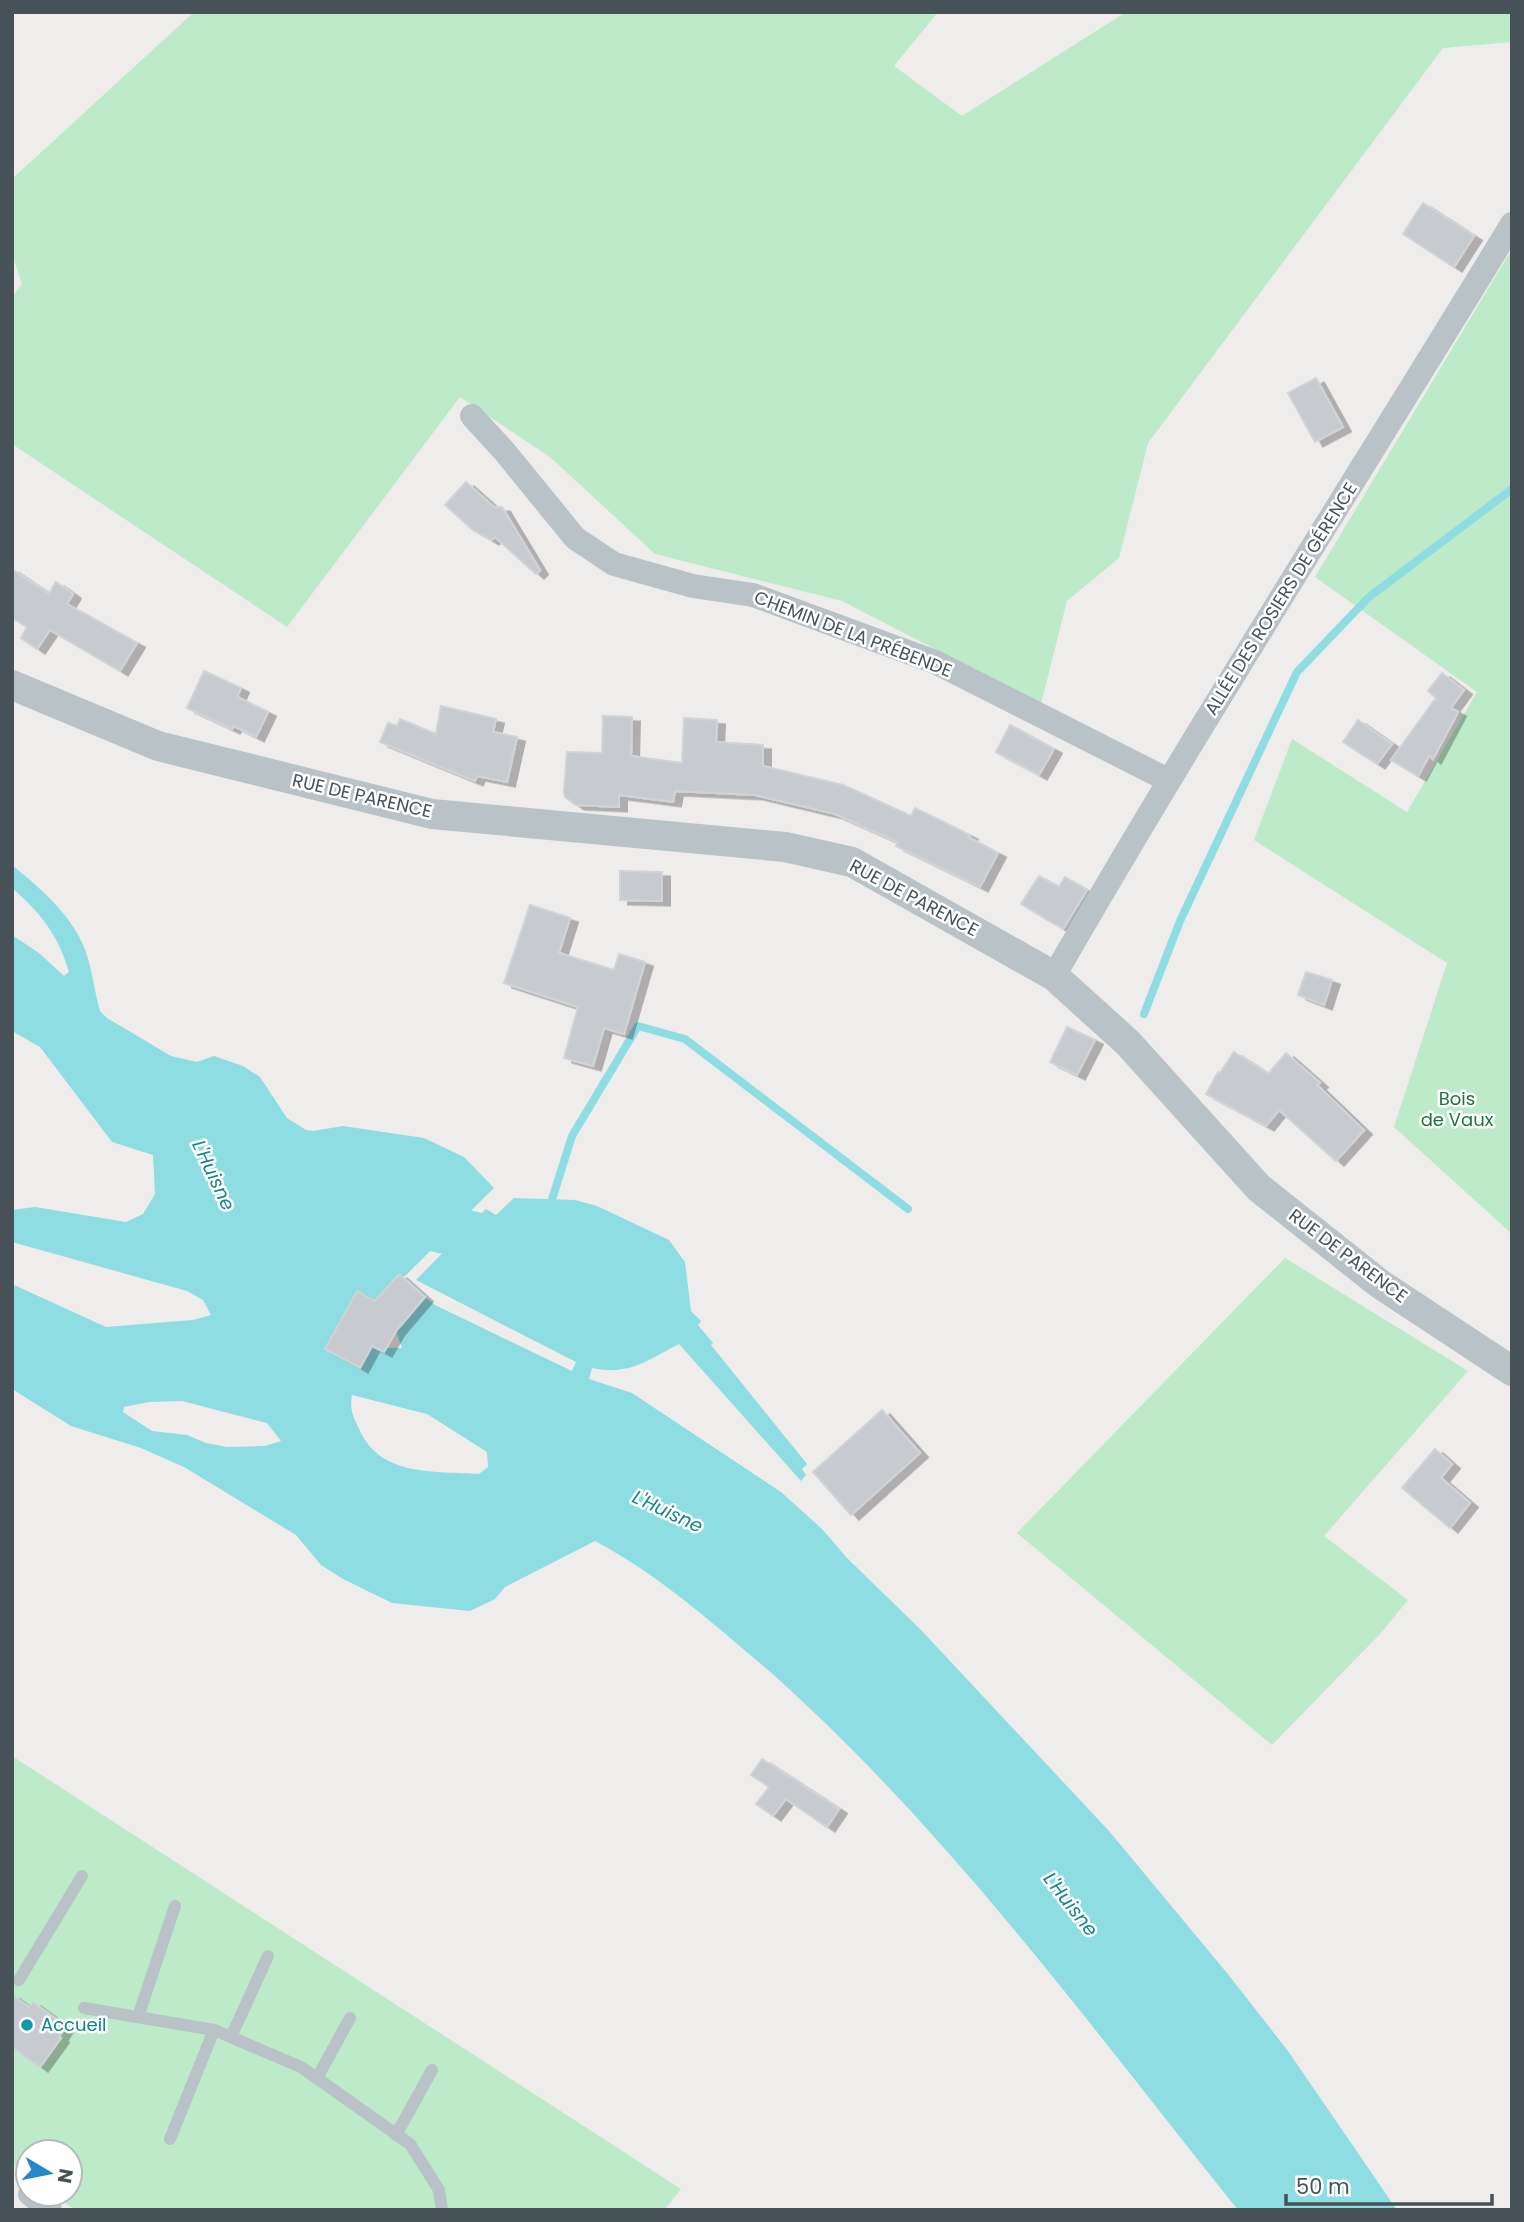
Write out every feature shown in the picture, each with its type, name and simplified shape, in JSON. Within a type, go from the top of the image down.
[{"type":"street","name":"ALLÉE DES ROSIERS DE GÉRENCE","points":[[1054,976],[1168,780],[1512,224]]},
{"type":"street","name":"CHEMIN DE LA PRÉBENDE","points":[[471,416],[505,452],[575,538],[614,564],[693,586],[753,595],[935,662],[1168,780]]},
{"type":"street","name":"RUE DE PARENCE","points":[[12,685],[158,746],[432,814],[785,847],[852,862],[1054,976],[1128,1043],[1259,1188],[1380,1284],[1512,1371]]},
{"type":"lane","points":[[19,1980],[82,1876]]},
{"type":"lane","points":[[138,2017],[175,1906]]},
{"type":"lane","points":[[231,2037],[268,1956]]},
{"type":"lane","points":[[84,2008],[214,2030],[301,2067],[410,2144],[439,2190],[442,2210]]},
{"type":"lane","points":[[317,2078],[351,2018]]},
{"type":"lane","points":[[170,2139],[214,2030]]},
{"type":"lane","points":[[396,2135],[432,2070]]},
{"type":"green space","points":[[194,12],[938,12],[894,66],[962,116],[1126,12],[1512,12],[1512,42],[1443,48],[1148,443],[1119,558],[1067,601],[1041,704],[842,601],[655,554],[550,457],[460,397],[287,627],[12,444],[12,297],[22,284],[12,254],[12,179]]},
{"type":"green space","name":"Bois de Vaux","points":[[1512,249],[1512,1234],[1394,1127],[1447,963],[1254,840],[1292,739],[1407,812],[1477,692],[1315,577]]},
{"type":"green space","points":[[1285,1258],[1468,1371],[1324,1536],[1408,1600],[1380,1634],[1272,1745],[1017,1533]]},
{"type":"green space","points":[[12,1756],[681,2189],[664,2210],[75,2210],[72,2208],[84,2208],[84,2138],[14,2138],[14,2164]]},
{"type":"water","name":"L'Huisne","points":[[12,865],[43,892],[71,923],[87,955],[100,1011],[107,1018],[171,1056],[197,1062],[214,1056],[243,1066],[260,1077],[287,1118],[306,1130],[343,1126],[424,1138],[464,1157],[494,1188],[403,1278],[398,1274],[375,1301],[357,1291],[325,1349],[360,1368],[372,1346],[384,1352],[386,1348],[402,1348],[396,1331],[425,1297],[435,1305],[572,1371],[576,1362],[416,1280],[486,1209],[496,1215],[514,1198],[575,1200],[597,1206],[669,1240],[685,1262],[691,1311],[701,1321],[698,1325],[713,1343],[711,1345],[807,1464],[802,1469],[806,1475],[801,1481],[679,1344],[648,1361],[628,1368],[592,1368],[589,1379],[632,1393],[781,1492],[822,1529],[847,1558],[921,1630],[1109,1831],[1227,1973],[1288,2051],[1397,2210],[1238,2210],[1011,1926],[891,1790],[828,1725],[761,1664],[681,1598],[618,1554],[595,1541],[505,1587],[495,1599],[470,1611],[392,1603],[321,1565],[296,1535],[184,1467],[141,1448],[71,1426],[12,1389],[12,1284],[106,1327],[193,1320],[211,1315],[203,1300],[187,1291],[12,1242],[12,1210],[35,1207],[126,1222],[143,1214],[155,1194],[153,1155],[112,1142],[40,1047],[12,1031],[12,935],[39,953],[64,976],[69,972],[54,936],[31,906],[12,888]],"holes":[[[352,1395],[427,1414],[487,1452],[488,1467],[479,1474],[428,1471],[411,1469],[381,1457],[369,1446],[360,1431],[352,1410]],[[182,1401],[267,1423],[281,1441],[265,1446],[227,1447],[206,1443],[187,1435],[152,1431],[123,1412],[124,1407],[149,1402]]]},
{"type":"building","points":[[1423,203],[1474,236],[1454,267],[1403,234]]},
{"type":"building","points":[[1316,378],[1343,427],[1315,442],[1288,393]]},
{"type":"building","points":[[466,482],[494,507],[502,507],[540,570],[536,574],[495,537],[491,540],[473,530],[445,505]]},
{"type":"building","points":[[12,569],[49,594],[56,582],[73,594],[67,604],[137,643],[120,671],[50,630],[37,649],[21,638],[27,627],[12,618]]},
{"type":"building","points":[[204,671],[241,688],[237,697],[268,712],[256,737],[187,708]]},
{"type":"building","points":[[1442,673],[1464,690],[1451,708],[1458,712],[1433,759],[1429,756],[1418,776],[1391,760],[1436,698],[1428,691]]},
{"type":"building","points":[[441,706],[496,719],[493,732],[517,737],[507,782],[477,776],[475,781],[380,742],[388,723],[397,726],[400,719],[436,734]]},
{"type":"building","points":[[603,716],[632,717],[631,756],[682,763],[684,718],[717,720],[716,742],[763,745],[763,766],[843,785],[911,816],[915,808],[970,835],[968,837],[998,853],[980,887],[896,846],[898,842],[835,814],[755,795],[675,791],[673,802],[619,795],[619,807],[576,805],[565,797],[567,752],[602,753]]},
{"type":"building","points":[[1358,720],[1392,744],[1377,764],[1343,742]]},
{"type":"building","points":[[1010,725],[1054,749],[1039,775],[996,752]]},
{"type":"building","points":[[620,871],[662,872],[662,901],[620,900]]},
{"type":"building","points":[[1039,876],[1059,887],[1065,877],[1087,890],[1063,929],[1021,904]]},
{"type":"building","points":[[530,905],[570,918],[559,953],[614,970],[619,954],[645,962],[624,1034],[604,1028],[593,1066],[564,1058],[578,1007],[504,983]]},
{"type":"building","points":[[1306,972],[1332,980],[1324,1005],[1298,995]]},
{"type":"building","points":[[1067,1027],[1095,1040],[1077,1075],[1050,1062]]},
{"type":"building","points":[[1234,1052],[1268,1074],[1286,1053],[1320,1083],[1317,1085],[1364,1130],[1336,1161],[1279,1110],[1266,1126],[1206,1094],[1218,1072],[1220,1073]]},
{"type":"building","points":[[399,1274],[425,1297],[396,1331],[384,1352],[372,1346],[360,1368],[325,1349],[357,1291],[375,1301]]},
{"type":"building","points":[[882,1410],[920,1453],[851,1515],[813,1472]]},
{"type":"building","points":[[1435,1449],[1452,1464],[1441,1478],[1470,1503],[1450,1528],[1402,1488]]},
{"type":"building","points":[[762,1759],[839,1809],[827,1827],[786,1799],[773,1816],[756,1804],[769,1787],[751,1775]]},
{"type":"building","name":"Accueil","points":[[12,1995],[29,2007],[33,2002],[66,2026],[59,2037],[61,2038],[40,2067],[12,2047]]},
{"type":"waterway","points":[[1144,1014],[1180,921],[1297,672],[1369,597],[1512,489]]},
{"type":"waterway","points":[[549,1209],[572,1136],[638,1026],[685,1039],[908,1209]]},
{"type":"waterway","points":[[385,1215],[514,1246],[522,1255]]},
{"type":"place","name":"Accueil","points":[[27,2025]]}]
